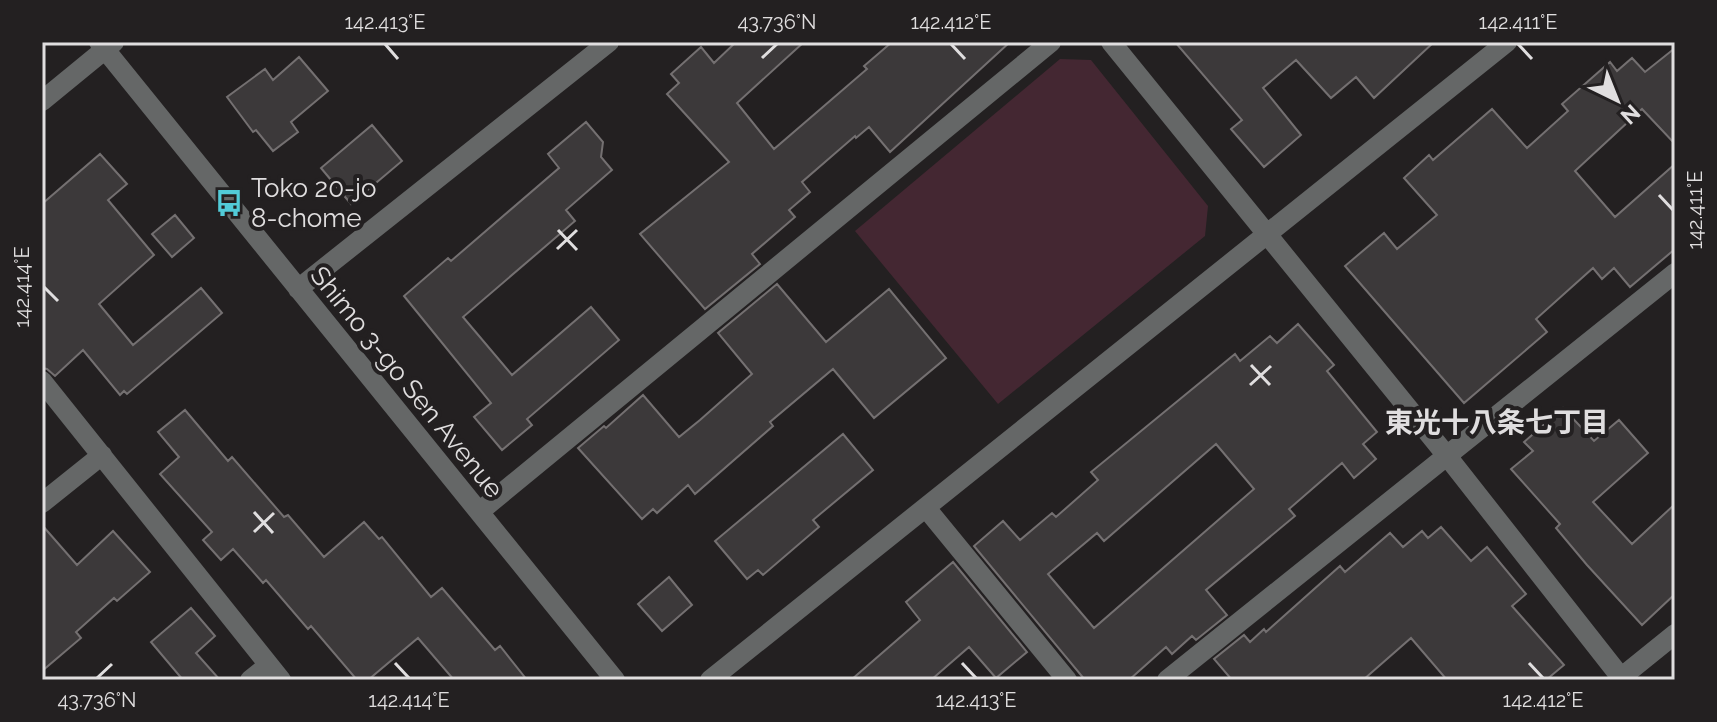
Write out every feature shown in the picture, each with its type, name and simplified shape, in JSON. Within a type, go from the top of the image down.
[{"type":"street","points":[[298,289],[609,42]]},
{"type":"street","points":[[479,512],[1051,42]]},
{"type":"street","points":[[1111,42],[1447,456],[1621,679],[1675,634]]},
{"type":"street","points":[[710,680],[1507,42]]},
{"type":"street","points":[[42,101],[106,44]]},
{"type":"street","name":"Shimo 3-go Sen Avenue","points":[[106,44],[298,289],[615,680]]},
{"type":"street","points":[[1167,680],[1675,273]]},
{"type":"street","points":[[42,381],[275,672],[250,680]]},
{"type":"street","points":[[42,503],[102,455]]},
{"type":"street","points":[[926,508],[1067,680]]},
{"type":"shaded area","points":[[1060,59],[1091,60],[1208,206],[1205,236],[998,404],[855,231]]},
{"type":"building","points":[[736,42],[804,42],[737,103],[774,149],[867,69],[864,66],[892,42],[1010,42],[890,152],[869,127],[802,182],[810,192],[789,210],[795,217],[752,254],[760,264],[705,309],[640,234],[729,162],[667,94],[679,83],[671,74],[701,47],[714,63]]},
{"type":"building","points":[[1175,42],[1434,42],[1374,98],[1356,77],[1331,98],[1296,60],[1263,88],[1301,135],[1264,167],[1231,129],[1242,120]]},
{"type":"building","points":[[1675,48],[1675,144],[1642,109],[1575,171],[1615,217],[1675,164],[1675,249],[1630,287],[1614,268],[1602,279],[1593,268],[1536,319],[1547,332],[1464,403],[1345,266],[1384,233],[1397,249],[1437,215],[1404,178],[1429,155],[1433,160],[1492,109],[1527,148],[1568,111],[1562,104],[1610,62],[1617,71],[1632,58],[1645,72]]},
{"type":"building","points":[[299,57],[328,91],[291,122],[298,132],[273,151],[256,130],[253,132],[227,97],[265,69],[273,80]]},
{"type":"building","points":[[586,122],[603,142],[601,157],[612,170],[566,210],[575,221],[463,317],[512,375],[591,307],[619,340],[527,419],[532,425],[502,450],[474,417],[491,403],[404,296],[448,258],[451,261],[559,168],[548,154]]},
{"type":"building","points":[[372,125],[402,161],[351,204],[321,168]]},
{"type":"building","points":[[100,154],[127,184],[108,200],[154,255],[99,304],[133,345],[201,288],[222,313],[127,394],[124,391],[120,395],[83,350],[55,376],[42,368],[42,204]]},
{"type":"building","points":[[175,215],[194,238],[172,257],[152,234]]},
{"type":"building","points":[[777,284],[826,342],[889,289],[946,358],[874,418],[833,369],[770,422],[773,426],[695,494],[688,485],[657,513],[653,509],[642,519],[578,448],[643,395],[679,437],[700,420],[752,374],[718,333]]},
{"type":"building","points":[[1298,324],[1334,365],[1327,371],[1377,432],[1363,444],[1376,459],[1354,478],[1342,463],[1289,509],[1295,516],[1206,590],[1227,615],[1196,640],[1192,636],[1172,654],[1166,647],[1129,680],[1085,680],[974,546],[1003,521],[1020,540],[1052,513],[1056,517],[1098,480],[1091,472],[1235,354],[1240,361],[1270,336],[1277,343]],"holes":[[[1216,444],[1254,489],[1094,628],[1048,574],[1097,533],[1104,541]]]},
{"type":"building","points":[[1563,408],[1594,441],[1619,420],[1648,453],[1593,502],[1632,544],[1675,504],[1675,594],[1642,625],[1587,565],[1556,528],[1560,524],[1511,469],[1533,451],[1524,442]]},
{"type":"building","points":[[185,410],[228,461],[232,457],[324,557],[364,522],[379,539],[382,537],[431,597],[442,588],[495,650],[500,646],[527,680],[454,680],[418,638],[368,680],[357,680],[311,626],[308,629],[266,580],[263,583],[233,549],[221,560],[203,540],[212,532],[160,474],[179,457],[158,432]]},
{"type":"building","points":[[843,434],[873,470],[813,520],[819,527],[763,575],[758,570],[747,579],[715,541]]},
{"type":"building","points":[[42,525],[77,565],[113,531],[150,572],[117,601],[114,598],[76,632],[81,638],[42,671]]},
{"type":"building","points":[[1441,527],[1471,561],[1487,547],[1526,594],[1512,606],[1564,665],[1546,680],[1447,680],[1411,638],[1363,680],[1232,680],[1214,659],[1244,635],[1250,642],[1264,629],[1266,632],[1340,566],[1345,572],[1390,533],[1403,547],[1422,531],[1428,538]]},
{"type":"building","points":[[953,562],[1027,652],[996,678],[969,647],[931,680],[851,680],[920,620],[906,602]]},
{"type":"building","points":[[669,577],[692,605],[662,631],[638,604]]},
{"type":"building","points":[[191,608],[215,636],[196,653],[220,680],[183,680],[151,642]]},
{"type":"place","name":"Toko 20-jo 8-chome","points":[[229,203]]},
{"type":"district","name":"東光十八条七丁目","points":[[1497,422]]}]
